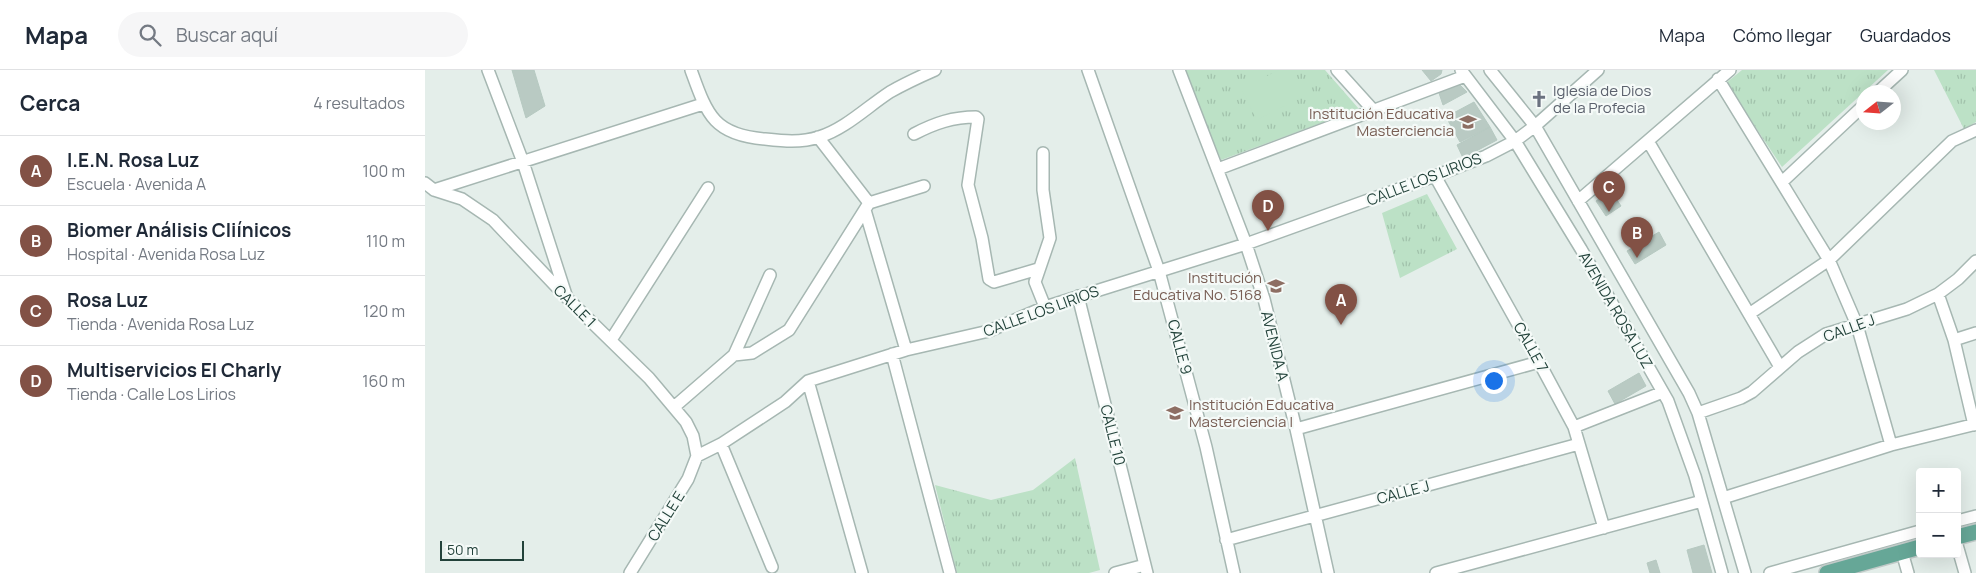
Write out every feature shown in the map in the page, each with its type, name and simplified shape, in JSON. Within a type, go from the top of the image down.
[{"type":"main road","points":[[1961,536],[1976,532]]},
{"type":"main road","points":[[1831,573],[1916,548]]},
{"type":"street","points":[[488,70],[523,162],[568,299]]},
{"type":"street","points":[[691,70],[703,104],[714,120],[721,126],[739,135],[790,141],[818,137],[843,124],[890,92],[935,70]]},
{"type":"street","name":"CALLE 9","points":[[1089,70],[1159,271],[1206,447],[1234,573]]},
{"type":"street","name":"AVENIDA A","points":[[1179,70],[1246,244],[1264,299],[1296,429],[1328,573]]},
{"type":"street","points":[[1337,70],[1374,111]]},
{"type":"street","name":"AVENIDA ROSA LUZ","points":[[1490,70],[1535,126],[1677,370],[1698,413],[1745,573]]},
{"type":"street","name":"CALLE LOS LIRIOS","points":[[697,456],[721,444],[785,402],[808,381],[906,350],[989,330],[1045,306],[1246,244],[1486,156],[1515,141],[1535,126],[1598,70]]},
{"type":"street","points":[[1578,201],[1729,70]]},
{"type":"street","points":[[1886,85],[1902,70]]},
{"type":"street","points":[[1218,169],[1374,111],[1463,73]]},
{"type":"street","name":"AVENIDA ROSA LUZ","points":[[1463,73],[1515,141],[1581,249],[1663,392],[1671,408],[1702,501],[1722,573]]},
{"type":"street","points":[[1717,79],[1829,260],[1857,324],[1891,445]]},
{"type":"street","points":[[430,186],[523,162],[703,104]]},
{"type":"street","points":[[1782,182],[1856,113]]},
{"type":"street","points":[[915,134],[930,125],[957,117],[976,117],[978,119],[968,185],[982,238],[989,279],[991,282],[995,282],[1038,270]]},
{"type":"street","points":[[1749,314],[1829,260],[1952,141],[1976,130]]},
{"type":"street","points":[[818,137],[867,207],[906,350]]},
{"type":"street","points":[[1648,141],[1780,367]]},
{"type":"street","points":[[1043,153],[1043,190],[1050,238],[1035,282],[1045,306]]},
{"type":"street","name":"CALLE 7","points":[[1435,176],[1574,427],[1604,528]]},
{"type":"street","name":"CALLE 1","points":[[430,186],[462,199],[493,220],[568,299],[649,378],[674,407],[693,436],[697,456]]},
{"type":"street","points":[[734,355],[752,354],[789,330],[867,207],[923,186]]},
{"type":"street","points":[[611,340],[709,188]]},
{"type":"street","name":"CALLE J","points":[[1698,413],[1741,398],[1762,384],[1780,367],[1819,338],[1833,331],[1907,308],[1938,294],[1958,279],[1976,261]]},
{"type":"street","points":[[674,407],[734,355],[770,274]]},
{"type":"street","points":[[1723,498],[1891,445],[1975,424],[1954,340],[1938,294]]},
{"type":"street","name":"CALLE 10","points":[[1078,296],[1146,569]]},
{"type":"street","points":[[1954,340],[1976,333]]},
{"type":"street","points":[[893,354],[950,573]]},
{"type":"street","points":[[1296,429],[1539,362]]},
{"type":"street","points":[[808,381],[862,573]]},
{"type":"street","points":[[1574,427],[1663,392]]},
{"type":"street","points":[[721,444],[772,567]]},
{"type":"street","name":"CALLE J","points":[[1227,540],[1579,444]]},
{"type":"street","name":"CALLE E","points":[[630,573],[688,478],[697,456]]},
{"type":"street","points":[[1436,573],[1702,501]]},
{"type":"street","points":[[1961,520],[1976,516]]},
{"type":"street","points":[[1770,573],[1916,532]]},
{"type":"street","points":[[1902,552],[1908,573]]},
{"type":"street","points":[[1961,558],[1965,573]]},
{"type":"street","points":[[1115,573],[1146,569]]},
{"type":"green space","points":[[1184,70],[1325,70],[1359,109],[1221,160]]},
{"type":"green space","points":[[1279,70],[1286,70],[1300,98],[1257,120],[1241,89]]},
{"type":"green space","points":[[1742,70],[1888,70],[1872,85],[1856,85],[1856,99],[1782,167],[1726,83]]},
{"type":"green space","points":[[1934,70],[1976,70],[1976,122],[1964,129]]},
{"type":"green space","points":[[1427,194],[1457,249],[1400,278],[1382,213]]},
{"type":"green space","points":[[1075,458],[1100,570],[1089,573],[957,573],[935,485],[991,500],[1033,490]]},
{"type":"building","points":[[512,70],[534,70],[545,106],[526,118]]},
{"type":"building","points":[[1422,70],[1442,70],[1441,74],[1431,81]]},
{"type":"building","points":[[1460,85],[1467,92],[1443,105],[1439,93]]},
{"type":"building","name":"Institución Educativa Masterciencia","points":[[1474,102],[1490,127],[1460,142],[1446,117]]},
{"type":"building","points":[[1490,127],[1497,140],[1463,158],[1457,145]]},
{"type":"building","points":[[1611,191],[1621,206],[1606,216],[1596,201]]},
{"type":"building","points":[[1659,232],[1666,245],[1635,264],[1627,251]]},
{"type":"building","points":[[1639,373],[1646,386],[1615,404],[1608,391]]},
{"type":"building","points":[[1704,545],[1712,573],[1693,573],[1687,550]]},
{"type":"building","points":[[1656,560],[1660,573],[1650,573],[1647,563]]},
{"type":"place","name":"Iglesia de Dios de la Profecia","points":[[1539,99]]},
{"type":"place","name":"Institución Educativa Masterciencia","points":[[1468,122]]},
{"type":"place","name":"Rosa Luz","points":[[1609,212]]},
{"type":"place","name":"Multiservicios El Charly","points":[[1268,231]]},
{"type":"place","name":"Biomer Análisis Cliínicos","points":[[1637,258]]},
{"type":"place","name":"Institución Educativa No. 5168","points":[[1276,286]]},
{"type":"place","name":"I.E.N. Rosa Luz","points":[[1341,325]]},
{"type":"place","name":"Institución Educativa Masterciencia I","points":[[1175,413]]}]
